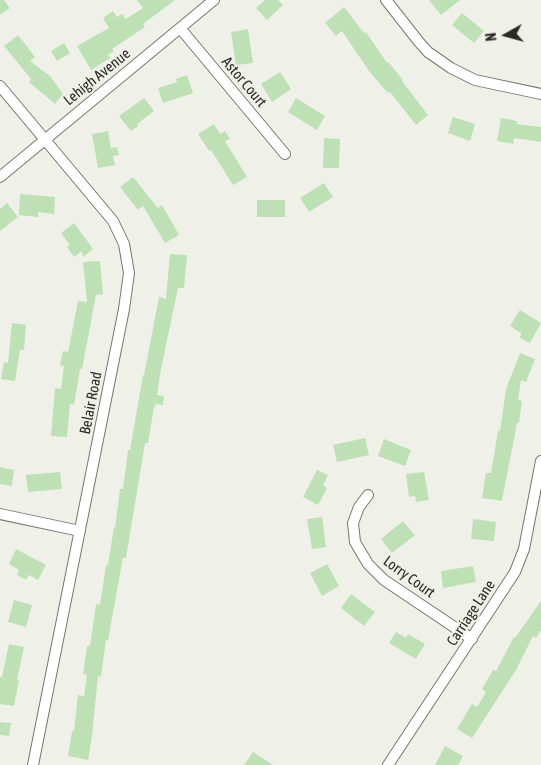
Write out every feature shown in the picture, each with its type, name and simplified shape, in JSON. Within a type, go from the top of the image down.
[{"type":"street","name":"Lehigh Avenue","points":[[0,177],[214,0]]},
{"type":"street","points":[[386,0],[428,52],[451,68],[475,80],[541,94]]},
{"type":"street","name":"Astor Court","points":[[180,28],[285,154]]},
{"type":"street","name":"Belair Road","points":[[0,86],[113,221],[124,244],[129,273],[124,309],[33,765]]},
{"type":"street","name":"Carriage Lane","points":[[388,765],[508,584],[520,560],[541,461]]},
{"type":"street","name":"Lorry Court","points":[[368,495],[359,507],[353,523],[355,542],[368,564],[384,580],[472,639]]},
{"type":"street","points":[[0,514],[80,531]]},
{"type":"building","points":[[0,0],[4,0],[10,8],[0,15]]},
{"type":"building","points":[[137,0],[175,0],[143,24],[145,27],[112,49],[114,51],[108,55],[110,58],[91,70],[77,46],[109,28],[103,18],[113,11],[117,17],[122,14],[126,19],[143,8]]},
{"type":"building","points":[[265,0],[278,0],[283,5],[267,20],[256,8]]},
{"type":"building","points":[[429,0],[460,0],[441,15]]},
{"type":"building","points":[[344,7],[364,33],[366,32],[387,63],[403,80],[428,115],[416,125],[390,92],[388,93],[369,71],[342,31],[336,36],[325,23]]},
{"type":"building","points":[[462,13],[484,31],[474,43],[452,25]]},
{"type":"building","points":[[248,29],[253,63],[236,65],[231,32]]},
{"type":"building","points":[[18,35],[35,57],[30,61],[50,76],[63,94],[55,104],[29,82],[31,79],[4,46]]},
{"type":"building","points":[[64,43],[70,53],[57,61],[51,51]]},
{"type":"building","points":[[280,72],[291,89],[272,102],[261,84]]},
{"type":"building","points":[[187,75],[193,93],[163,103],[158,88],[177,82],[176,79]]},
{"type":"building","points":[[144,98],[154,111],[131,131],[119,116]]},
{"type":"building","points":[[296,98],[325,116],[317,130],[288,112]]},
{"type":"building","points":[[453,117],[475,124],[470,141],[448,133]]},
{"type":"building","points":[[501,118],[517,121],[517,124],[541,127],[541,142],[514,138],[513,144],[497,141]]},
{"type":"building","points":[[214,124],[220,134],[225,131],[230,139],[225,141],[247,177],[233,185],[211,150],[209,151],[198,134]]},
{"type":"building","points":[[108,131],[111,148],[117,147],[119,155],[113,156],[115,165],[98,168],[92,134]]},
{"type":"building","points":[[324,138],[340,139],[339,168],[323,168]]},
{"type":"building","points":[[133,177],[158,208],[162,205],[179,235],[165,243],[143,206],[138,210],[120,187]]},
{"type":"building","points":[[324,183],[333,197],[309,212],[300,198]]},
{"type":"building","points":[[20,194],[55,197],[54,214],[38,212],[38,217],[19,215]]},
{"type":"building","points":[[257,200],[285,200],[285,217],[257,217]]},
{"type":"building","points":[[7,203],[18,217],[0,231],[0,209]]},
{"type":"building","points":[[74,223],[93,249],[83,257],[82,251],[74,257],[67,247],[70,245],[61,233]]},
{"type":"building","points":[[170,254],[187,255],[184,288],[178,288],[161,369],[157,395],[164,396],[163,405],[156,404],[154,407],[148,443],[145,443],[126,558],[123,558],[108,640],[106,640],[101,677],[98,676],[88,760],[68,756],[72,731],[74,731],[78,695],[84,696],[87,675],[83,674],[87,646],[90,646],[96,604],[100,605],[106,565],[108,565],[115,528],[120,489],[123,489],[128,450],[130,450],[159,297],[166,299]]},
{"type":"building","points":[[100,261],[103,294],[96,295],[74,405],[70,404],[67,437],[51,436],[55,388],[61,389],[64,366],[60,365],[63,351],[68,352],[78,301],[87,302],[83,262]]},
{"type":"building","points":[[520,310],[541,323],[530,343],[519,337],[522,334],[510,326]]},
{"type":"building","points":[[12,323],[26,325],[24,350],[20,350],[15,381],[1,379],[4,362],[8,363]]},
{"type":"building","points":[[520,353],[535,359],[526,382],[521,380],[518,400],[522,401],[519,423],[517,423],[502,501],[482,498],[486,473],[491,473],[506,389]]},
{"type":"building","points":[[365,438],[369,455],[337,462],[333,445]]},
{"type":"building","points":[[384,439],[411,450],[405,466],[378,456]]},
{"type":"building","points":[[0,467],[14,470],[12,486],[0,484]]},
{"type":"building","points":[[317,470],[328,475],[323,485],[327,488],[318,505],[303,497]]},
{"type":"building","points":[[60,472],[62,489],[28,492],[26,475]]},
{"type":"building","points":[[424,472],[429,500],[416,502],[415,496],[409,497],[406,474]]},
{"type":"building","points":[[322,517],[326,547],[312,549],[307,519]]},
{"type":"building","points":[[473,519],[496,522],[494,541],[471,539]]},
{"type":"building","points":[[403,521],[415,535],[392,553],[381,539]]},
{"type":"building","points":[[16,549],[46,565],[38,580],[29,575],[26,580],[17,575],[19,570],[9,564]]},
{"type":"building","points":[[327,564],[339,586],[322,596],[310,573]]},
{"type":"building","points":[[473,566],[476,582],[443,588],[441,571]]},
{"type":"building","points":[[351,594],[375,612],[364,626],[341,608]]},
{"type":"building","points":[[14,600],[32,605],[26,627],[8,622]]},
{"type":"building","points":[[541,601],[541,630],[536,638],[533,636],[516,670],[472,738],[457,729],[472,704],[477,707],[486,692],[482,689],[493,670],[496,671],[514,637]]},
{"type":"building","points":[[396,632],[406,638],[408,634],[425,644],[416,659],[389,643]]},
{"type":"building","points":[[9,644],[24,647],[14,706],[0,704],[0,677],[2,677]]},
{"type":"building","points":[[0,722],[11,723],[9,736],[0,735]]},
{"type":"building","points":[[445,746],[463,756],[458,765],[435,765]]},
{"type":"building","points":[[253,752],[273,765],[244,765]]}]
